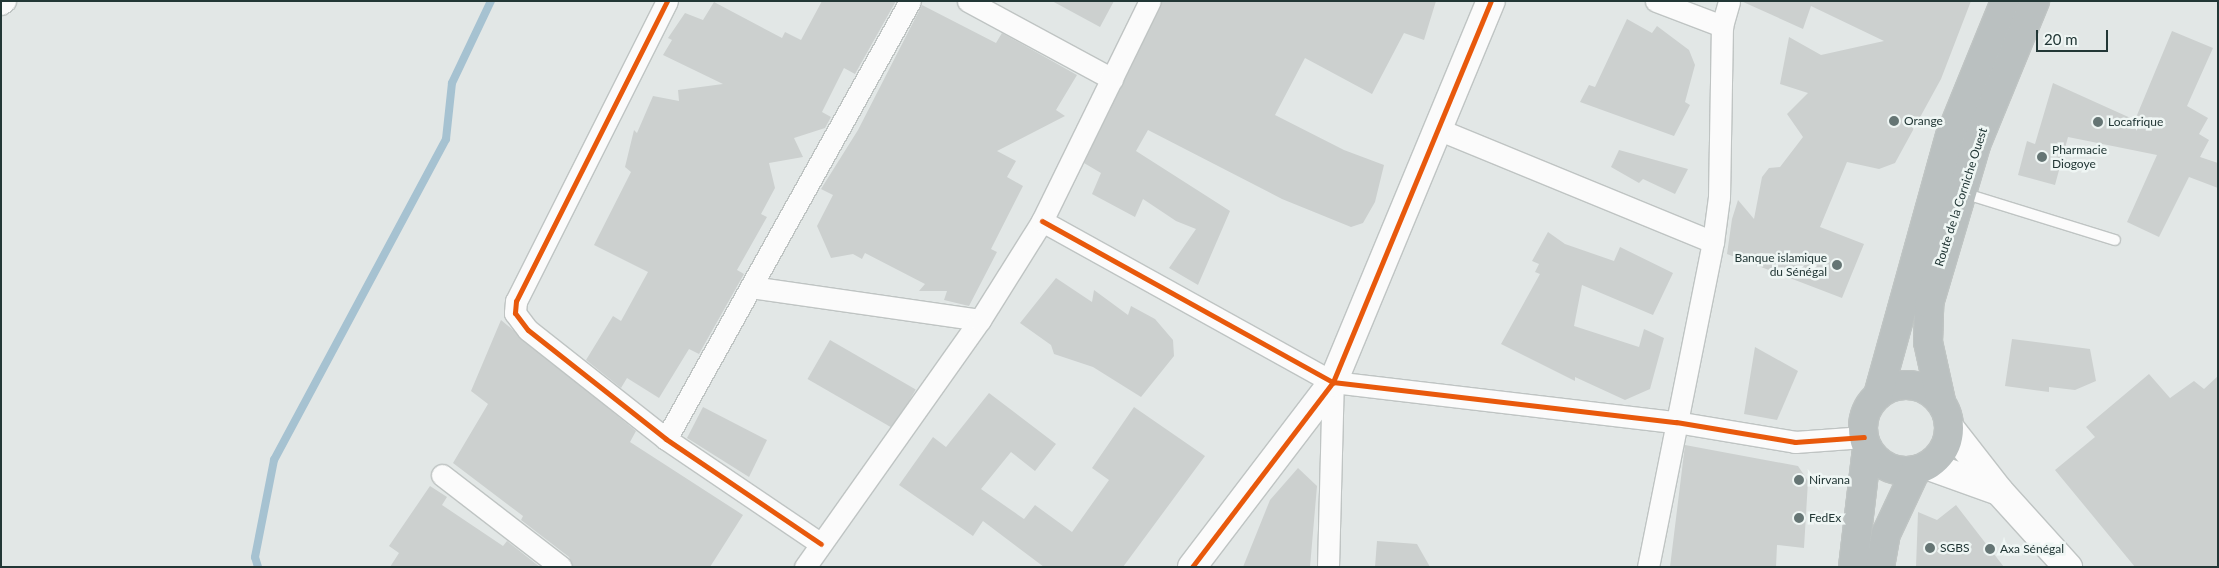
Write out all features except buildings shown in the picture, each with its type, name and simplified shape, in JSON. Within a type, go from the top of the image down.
[{"type":"highway","points":[[1853,567],[1865,442],[1865,414],[1878,395],[1950,136],[2005,1]]},
{"type":"highway","name":"Route de la Corniche Ouest","points":[[1941,401],[1928,342],[1929,304],[1961,192],[2036,1]]},
{"type":"highway","points":[[1878,395],[1896,386],[1916,386],[1941,401],[1950,428],[1944,450],[1922,468],[1888,527],[1880,567]]},
{"type":"highway","points":[[1865,442],[1888,468],[1922,468]]},
{"type":"street","points":[[1,4],[4,1]]},
{"type":"street","points":[[667,1],[516,301],[515,313],[528,330],[666,439],[821,544]]},
{"type":"street","points":[[666,439],[910,1]]},
{"type":"street","points":[[968,1],[1112,79]]},
{"type":"street","points":[[805,567],[980,320],[1042,221],[1150,1]]},
{"type":"street","points":[[1192,567],[1333,382],[1440,130],[1491,1]]},
{"type":"street","points":[[1656,1],[1722,26]]},
{"type":"street","points":[[1648,567],[1713,242],[1719,197],[1722,26],[1729,1]]},
{"type":"street","points":[[1440,130],[1713,242]]},
{"type":"street","points":[[1042,221],[1333,382],[1676,422],[1795,442],[1865,442]]},
{"type":"street","points":[[751,287],[980,320]]},
{"type":"street","points":[[1328,567],[1333,382]]},
{"type":"street","points":[[1950,428],[1999,491],[2068,567]]},
{"type":"street","points":[[1922,468],[1999,491]]},
{"type":"street","points":[[442,475],[561,567]]},
{"type":"lane","points":[[1961,192],[2115,240]]},
{"type":"waterway","points":[[258,567],[255,557],[274,460],[446,139],[452,83],[491,1]]},
{"type":"cycle path","points":[[667,1],[516,301],[515,313],[528,330],[666,439],[821,544]]},
{"type":"cycle path","points":[[1192,567],[1333,382],[1491,1]]},
{"type":"cycle path","points":[[1042,221],[1333,382],[1676,422],[1795,442],[1864,437]]},
{"type":"place","name":"Orange","points":[[1894,121]]},
{"type":"place","name":"Locafrique","points":[[2098,122]]},
{"type":"place","name":"Pharmacie Diogoye","points":[[2042,157]]},
{"type":"place","name":"Banque islamique du Sénégal","points":[[1837,265]]},
{"type":"place","name":"Nirvana","points":[[1799,480]]},
{"type":"place","name":"FedEx","points":[[1799,518]]},
{"type":"place","name":"SGBS","points":[[1930,548]]},
{"type":"place","name":"Axa Sénégal","points":[[1990,549]]}]
